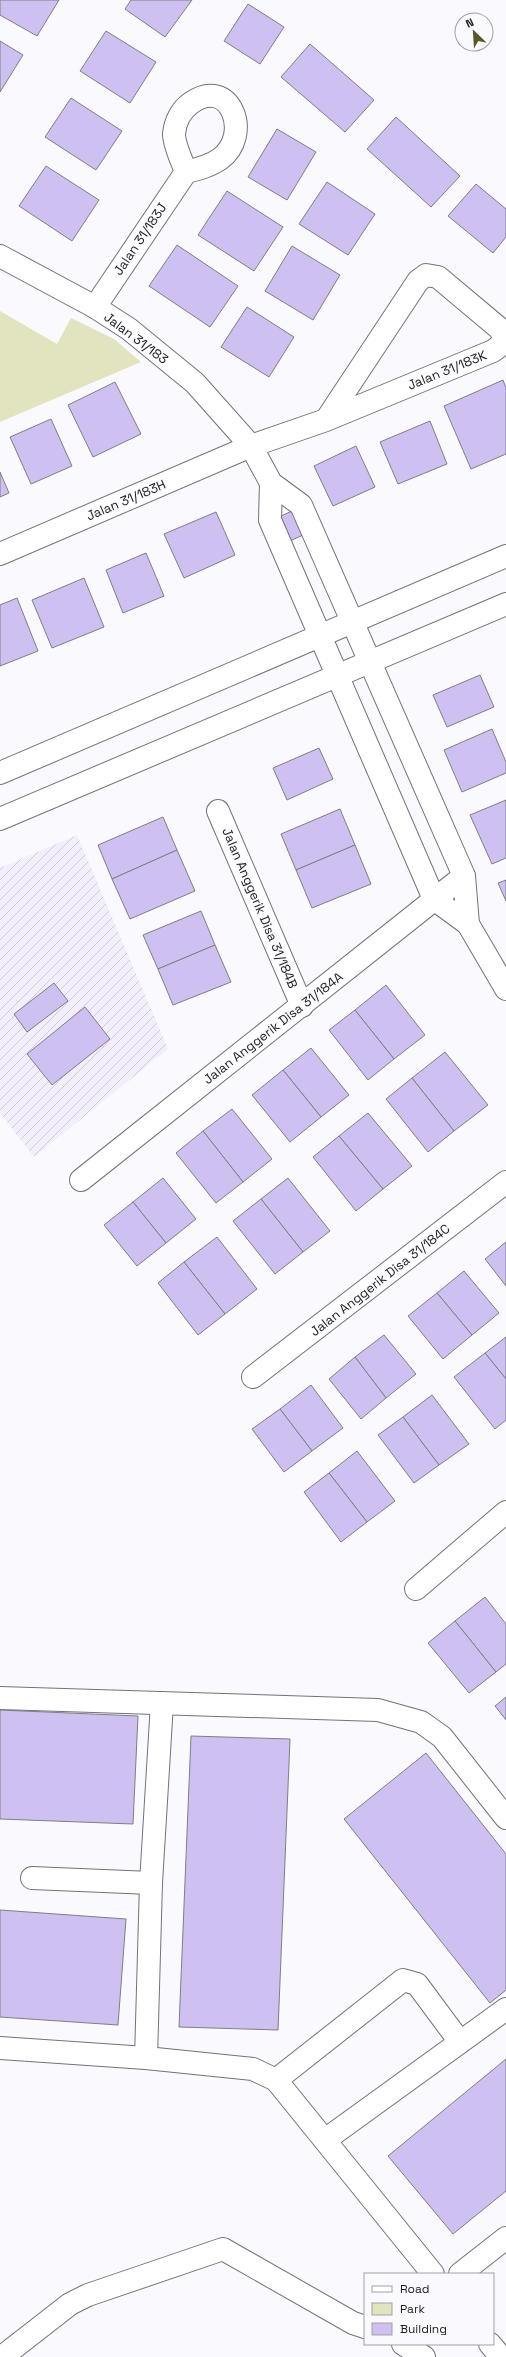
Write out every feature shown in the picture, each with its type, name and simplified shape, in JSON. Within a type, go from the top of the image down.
[{"type":"street","name":"Jalan 31/183J","points":[[95,307],[186,172]]},
{"type":"street","name":"Jalan 31/183","points":[[0,256],[95,307],[128,329],[195,383],[251,446],[271,483]]},
{"type":"street","name":"Jalan 31/183K","points":[[251,446],[326,420],[493,351],[501,345],[504,337],[500,329],[438,277],[426,275],[418,281],[326,420]]},
{"type":"street","name":"Jalan 31/183H","points":[[0,554],[251,446]]},
{"type":"street","points":[[271,483],[301,505],[464,876],[468,924]]},
{"type":"street","points":[[271,483],[270,520],[434,899],[468,924],[506,990]]},
{"type":"street","points":[[285,555],[317,541]]},
{"type":"street","points":[[0,773],[506,556]]},
{"type":"street","points":[[0,819],[506,604]]},
{"type":"street","name":"Jalan Anggerik Disa 31/184B","points":[[218,811],[302,1006]]},
{"type":"street","name":"Jalan Anggerik Disa 31/184A","points":[[81,1180],[464,876]]},
{"type":"street","name":"Jalan Anggerik Disa 31/184C","points":[[253,1377],[506,1182]]},
{"type":"street","points":[[416,1589],[506,1512]]},
{"type":"street","points":[[0,1698],[378,1710],[421,1722],[442,1737],[506,1818]]},
{"type":"street","points":[[146,2058],[151,1883],[162,1703]]},
{"type":"street","points":[[32,1878],[151,1883]]},
{"type":"street","points":[[276,2080],[403,1980],[417,1984],[460,2042]]},
{"type":"street","points":[[325,2140],[506,2009]]},
{"type":"street","points":[[0,2048],[146,2058],[253,2069],[276,2080],[432,2273]]},
{"type":"street","points":[[461,2273],[506,2238]]},
{"type":"street","points":[[2,2357],[70,2304],[88,2295],[223,2249],[353,2323],[364,2327]]},
{"type":"street","points":[[405,2345],[424,2357]]},
{"type":"street","points":[[491,2345],[501,2357]]},
{"type":"shaded area","points":[[77,835],[168,1049],[34,1157],[0,1113],[0,868]]},
{"type":"green space","points":[[0,311],[57,344],[71,318],[114,339],[141,362],[0,422]]},
{"type":"building","points":[[0,0],[59,0],[37,36],[0,15]]},
{"type":"building","points":[[131,0],[192,0],[165,37],[125,9]]},
{"type":"building","points":[[248,4],[284,27],[260,64],[224,41]]},
{"type":"building","points":[[106,31],[156,62],[130,103],[80,71]]},
{"type":"building","points":[[0,41],[23,55],[0,92]]},
{"type":"building","points":[[310,44],[374,100],[345,132],[281,77]]},
{"type":"building","points":[[71,98],[122,131],[96,170],[45,137]]},
{"type":"building","points":[[396,117],[460,176],[431,207],[367,149]]},
{"type":"building","points":[[277,129],[316,152],[287,200],[248,177]]},
{"type":"building","points":[[46,166],[99,200],[72,241],[19,206]]},
{"type":"building","points":[[327,182],[375,214],[348,255],[299,224]]},
{"type":"building","points":[[476,184],[506,209],[506,237],[493,253],[448,216]]},
{"type":"building","points":[[227,191],[283,227],[254,271],[198,235]]},
{"type":"building","points":[[177,245],[238,286],[210,327],[149,286]]},
{"type":"building","points":[[292,246],[340,275],[313,320],[265,291]]},
{"type":"building","points":[[247,307],[294,337],[269,377],[221,347]]},
{"type":"building","points":[[503,380],[506,388],[506,454],[471,469],[444,406]]},
{"type":"building","points":[[115,382],[141,434],[93,457],[68,405]]},
{"type":"building","points":[[51,419],[72,466],[31,484],[10,437]]},
{"type":"building","points":[[430,421],[447,464],[398,484],[380,442]]},
{"type":"building","points":[[356,446],[375,487],[333,506],[314,466]]},
{"type":"building","points":[[0,472],[9,493],[0,497]]},
{"type":"building","points":[[292,511],[303,535],[290,541],[279,517]]},
{"type":"building","points":[[216,512],[235,555],[184,578],[164,534]]},
{"type":"building","points":[[146,553],[164,596],[123,613],[106,570]]},
{"type":"building","points":[[84,578],[104,627],[52,648],[32,600]]},
{"type":"building","points":[[17,598],[38,651],[0,666],[0,605]]},
{"type":"building","points":[[480,675],[494,707],[447,727],[433,695]]},
{"type":"building","points":[[492,729],[506,762],[506,773],[462,792],[444,750]]},
{"type":"building","points":[[319,748],[333,779],[287,800],[273,768]]},
{"type":"building","points":[[506,800],[506,858],[492,864],[470,815]]},
{"type":"building","points":[[340,809],[355,845],[296,870],[281,834]]},
{"type":"building","points":[[163,817],[177,850],[112,879],[98,845]]},
{"type":"building","points":[[355,845],[371,884],[312,908],[296,870]]},
{"type":"building","points":[[177,850],[195,891],[130,919],[112,879]]},
{"type":"building","points":[[506,880],[506,901],[498,883]]},
{"type":"building","points":[[201,911],[215,945],[158,969],[143,935]]},
{"type":"building","points":[[215,945],[231,982],[173,1005],[158,969]]},
{"type":"building","points":[[54,983],[68,1001],[27,1032],[14,1014]]},
{"type":"building","points":[[386,985],[425,1035],[394,1059],[355,1010]]},
{"type":"building","points":[[85,1007],[110,1039],[52,1085],[27,1054]]},
{"type":"building","points":[[355,1010],[394,1059],[368,1080],[329,1030]]},
{"type":"building","points":[[311,1048],[349,1095],[321,1117],[283,1070]]},
{"type":"building","points":[[445,1052],[488,1105],[454,1131],[412,1078]]},
{"type":"building","points":[[283,1070],[321,1117],[290,1142],[252,1095]]},
{"type":"building","points":[[412,1078],[454,1131],[428,1152],[386,1099]]},
{"type":"building","points":[[232,1109],[272,1159],[243,1182],[203,1131]]},
{"type":"building","points":[[368,1113],[412,1166],[383,1189],[339,1136]]},
{"type":"building","points":[[203,1131],[243,1182],[216,1203],[176,1153]]},
{"type":"building","points":[[339,1136],[383,1189],[356,1211],[313,1157]]},
{"type":"building","points":[[163,1178],[196,1219],[166,1243],[133,1202]]},
{"type":"building","points":[[288,1178],[330,1231],[303,1252],[261,1199]]},
{"type":"building","points":[[261,1199],[303,1252],[275,1274],[233,1221]]},
{"type":"building","points":[[133,1202],[166,1243],[137,1266],[104,1225]]},
{"type":"building","points":[[217,1237],[257,1289],[225,1314],[184,1262]]},
{"type":"building","points":[[506,1242],[506,1286],[485,1259]]},
{"type":"building","points":[[184,1262],[225,1314],[198,1335],[158,1283]]},
{"type":"building","points":[[464,1271],[499,1313],[472,1335],[437,1293]]},
{"type":"building","points":[[437,1293],[472,1335],[443,1359],[408,1316]]},
{"type":"building","points":[[384,1335],[416,1374],[386,1398],[355,1357]]},
{"type":"building","points":[[506,1337],[506,1379],[485,1353]]},
{"type":"building","points":[[485,1353],[506,1379],[506,1420],[495,1429],[454,1377]]},
{"type":"building","points":[[355,1357],[386,1398],[361,1419],[329,1379]]},
{"type":"building","points":[[311,1385],[343,1428],[312,1451],[280,1409]]},
{"type":"building","points":[[432,1395],[469,1444],[439,1465],[403,1417]]},
{"type":"building","points":[[280,1409],[312,1451],[284,1472],[252,1429]]},
{"type":"building","points":[[403,1417],[439,1465],[414,1483],[378,1435]]},
{"type":"building","points":[[357,1451],[395,1501],[367,1522],[329,1473]]},
{"type":"building","points":[[329,1473],[367,1522],[341,1542],[304,1492]]},
{"type":"building","points":[[485,1597],[506,1624],[506,1664],[496,1672],[455,1621]]},
{"type":"building","points":[[455,1621],[496,1672],[469,1693],[428,1643]]},
{"type":"building","points":[[506,1697],[506,1720],[495,1706]]},
{"type":"building","points":[[0,1710],[138,1716],[133,1824],[0,1819]]},
{"type":"building","points":[[191,1736],[290,1739],[278,2030],[179,2027]]},
{"type":"building","points":[[426,1753],[506,1854],[506,1990],[490,2003],[344,1819]]},
{"type":"building","points":[[0,1910],[126,1919],[118,2025],[0,2017]]},
{"type":"building","points":[[506,2059],[506,2191],[453,2234],[388,2156]]}]
